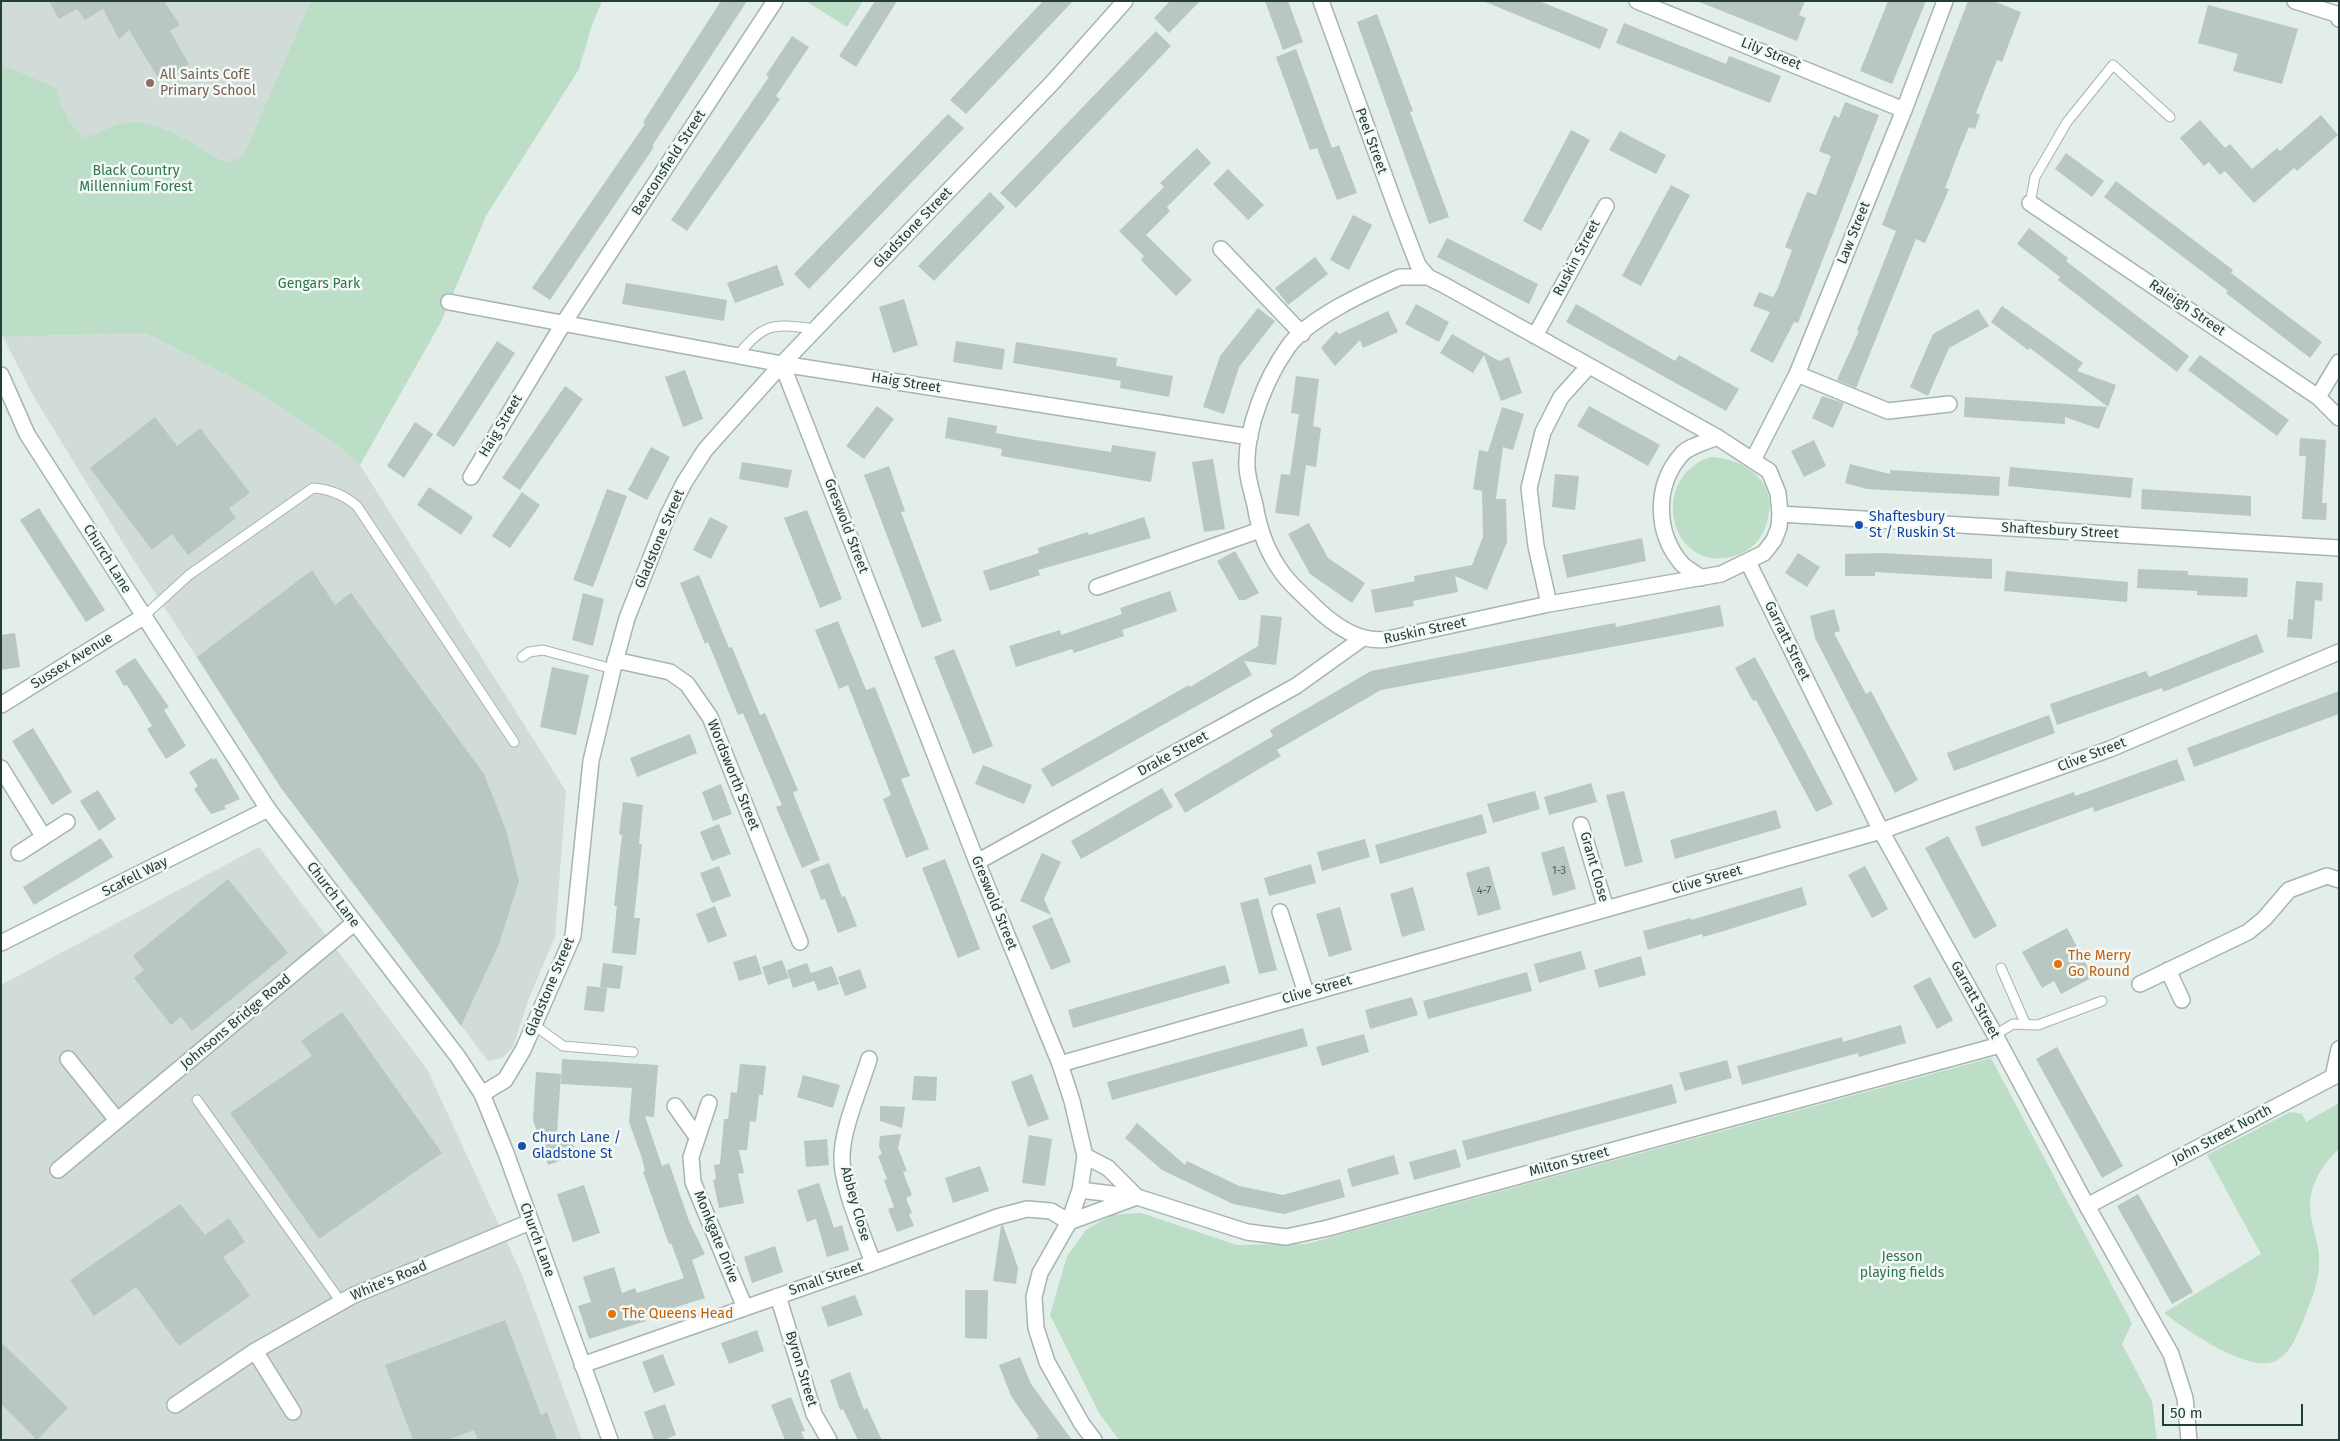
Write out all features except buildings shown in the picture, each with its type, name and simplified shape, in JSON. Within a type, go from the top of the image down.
[{"type":"street","name":"Beaconsfield Street","points":[[563,324],[775,1]]},
{"type":"street","name":"Gladstone Street","points":[[482,1094],[505,1080],[523,1050],[573,936],[590,761],[627,618],[666,517],[684,483],[705,450],[782,364],[1053,82],[1126,1]]},
{"type":"street","name":"Peel Street","points":[[1321,1],[1418,265],[1428,277]]},
{"type":"street","name":"Lily Street","points":[[1637,1],[1904,110]]},
{"type":"street","name":"Law Street","points":[[1753,460],[1797,374],[1904,110],[1945,1]]},
{"type":"street","points":[[2295,1],[2338,17]]},
{"type":"street","name":"Raleigh Street","points":[[2030,203],[2318,397],[2339,418]]},
{"type":"street","name":"Ruskin Street","points":[[1535,336],[1606,206]]},
{"type":"street","points":[[1221,249],[1302,334]]},
{"type":"street","name":"Ruskin Street","points":[[1400,277],[1428,277],[1717,437],[1768,471],[1778,493],[1780,514],[1774,540],[1764,553],[1721,574],[1549,604],[1388,639],[1375,641],[1363,638],[1330,622],[1283,575],[1260,530],[1247,468],[1250,437],[1265,386],[1289,346],[1312,324],[1370,290],[1400,277]]},
{"type":"street","name":"Haig Street","points":[[449,302],[782,364],[1250,437]]},
{"type":"street","name":"Haig Street","points":[[471,477],[563,324]]},
{"type":"street","points":[[2318,397],[2339,362]]},
{"type":"street","name":"Greswold Street","points":[[782,364],[977,862],[1060,1064],[1072,1101],[1085,1156],[1080,1190],[1069,1222],[1040,1273],[1034,1297],[1036,1328],[1047,1362],[1082,1424],[1094,1440]]},
{"type":"street","points":[[1549,604],[1536,546],[1529,488],[1543,432],[1561,397],[1589,366]]},
{"type":"street","points":[[1797,374],[1888,411],[1949,404]]},
{"type":"street","name":"Church Lane","points":[[1,375],[28,434],[143,617],[268,809],[354,924],[458,1057],[482,1094],[506,1152],[610,1440]]},
{"type":"street","points":[[1701,578],[1682,564],[1667,539],[1660,514],[1662,492],[1682,452],[1717,437]]},
{"type":"street","name":"Shaftesbury Street","points":[[1780,514],[2339,548]]},
{"type":"street","points":[[1097,587],[1260,530]]},
{"type":"street","name":"Garratt Street","points":[[1748,562],[1882,831],[2087,1206],[2171,1354],[2185,1398],[2189,1440]]},
{"type":"street","name":"Sussex Avenue","points":[[1,705],[143,617]]},
{"type":"street","name":"Drake Street","points":[[977,862],[1296,686],[1363,638]]},
{"type":"street","name":"Clive Street","points":[[1060,1064],[1882,831],[2110,749],[2339,652]]},
{"type":"street","name":"Wordsworth Street","points":[[614,665],[670,672],[687,684],[710,717],[800,942]]},
{"type":"street","points":[[1,768],[43,836]]},
{"type":"street","name":"Scafell Way","points":[[1,943],[268,809]]},
{"type":"street","points":[[19,853],[67,822]]},
{"type":"street","name":"Grant Close","points":[[1582,825],[1606,909]]},
{"type":"street","points":[[2140,984],[2248,932],[2264,919],[2288,890],[2335,876]]},
{"type":"street","points":[[1280,912],[1306,993]]},
{"type":"street","name":"Johnsons Bridge Road","points":[[58,1170],[354,924]]},
{"type":"street","points":[[2168,970],[2182,1000]]},
{"type":"street","name":"Milton Street","points":[[1080,1190],[1138,1197],[1247,1232],[1286,1237],[1328,1228],[1997,1040]]},
{"type":"street","name":"John Street North","points":[[2087,1206],[2333,1077],[2339,1049]]},
{"type":"street","points":[[68,1059],[117,1120]]},
{"type":"street","name":"Abbey Close","points":[[870,1059],[846,1133],[842,1159],[847,1186],[873,1263]]},
{"type":"street","name":"Monkgate Drive","points":[[709,1103],[691,1157],[693,1182],[745,1308]]},
{"type":"street","points":[[675,1106],[697,1137]]},
{"type":"street","name":"Milton Street","points":[[1085,1156],[1108,1168],[1138,1197]]},
{"type":"street","points":[[1069,1222],[1138,1197]]},
{"type":"street","name":"Small Street","points":[[582,1365],[873,1263],[996,1216],[1027,1210],[1051,1211],[1069,1222]]},
{"type":"street","name":"White's Road","points":[[175,1405],[255,1352],[352,1296],[530,1222]]},
{"type":"street","name":"Byron Street","points":[[778,1296],[814,1414],[829,1440]]},
{"type":"street","points":[[255,1352],[294,1412]]},
{"type":"lane","points":[[2030,203],[2035,177],[2067,122],[2113,65],[2170,117]]},
{"type":"lane","points":[[737,356],[753,337],[767,328],[782,325],[816,329]]},
{"type":"lane","points":[[143,617],[189,575],[313,488],[332,491],[357,506],[514,742]]},
{"type":"lane","points":[[522,657],[529,652],[543,650],[614,665]]},
{"type":"lane","points":[[2001,968],[2026,1025]]},
{"type":"lane","points":[[1997,1040],[2012,1024],[2038,1025],[2102,1001]]},
{"type":"lane","points":[[534,1025],[563,1046],[633,1052]]},
{"type":"lane","points":[[197,1100],[341,1302]]},
{"type":"shaded area","name":"All Saints CofE Primary School","points":[[1,1],[333,1],[263,166],[1,236]]},
{"type":"shaded area","points":[[146,333],[242,383],[336,444],[360,465],[566,791],[555,937],[529,998],[513,1047],[502,1058],[488,1061],[281,788],[128,551],[31,392],[3,337]]},
{"type":"shaded area","points":[[259,847],[427,1069],[522,1275],[582,1440],[1,1440],[1,985]]},
{"type":"green space","name":"Gengars Park","points":[[311,1],[602,1],[591,28],[579,69],[486,216],[441,322],[360,465],[336,444],[242,383],[146,333],[3,337],[1,331],[1,65],[55,87],[66,115],[84,138],[120,124],[133,122],[146,124],[174,134],[225,163],[243,157]]},
{"type":"green space","points":[[806,1],[863,1],[847,27]]},
{"type":"green space","points":[[1710,457],[1723,458],[1747,468],[1764,485],[1768,496],[1770,508],[1762,534],[1751,548],[1734,556],[1713,558],[1695,552],[1682,539],[1675,522],[1673,503],[1678,485],[1690,469]]},
{"type":"green space","name":"Jesson playing fields","points":[[1991,1058],[2132,1323],[2122,1344],[2152,1401],[2157,1440],[1119,1440],[1099,1413],[1050,1315],[1067,1256],[1086,1230],[1111,1215],[1141,1213],[1237,1245],[1306,1244]]},
{"type":"green space","points":[[2339,1103],[2339,1149],[2318,1174],[2312,1190],[2310,1213],[2318,1251],[2319,1266],[2311,1301],[2303,1321],[2291,1347],[2279,1359],[2268,1363],[2253,1362],[2237,1357],[2203,1340],[2164,1313],[2261,1254],[2207,1155],[2290,1112],[2302,1114],[2306,1122]]},
{"type":"place","name":"All Saints CofE Primary School","points":[[150,83]]},
{"type":"place","name":"Shaftesbury St / Ruskin St","points":[[1859,525]]},
{"type":"place","name":"The Merry Go Round","points":[[2058,964]]},
{"type":"place","name":"Church Lane / Gladstone St","points":[[522,1146]]},
{"type":"place","name":"The Queens Head","points":[[612,1314]]},
{"type":"park label","name":"Black Country Millennium Forest","points":[[136,180]]}]
